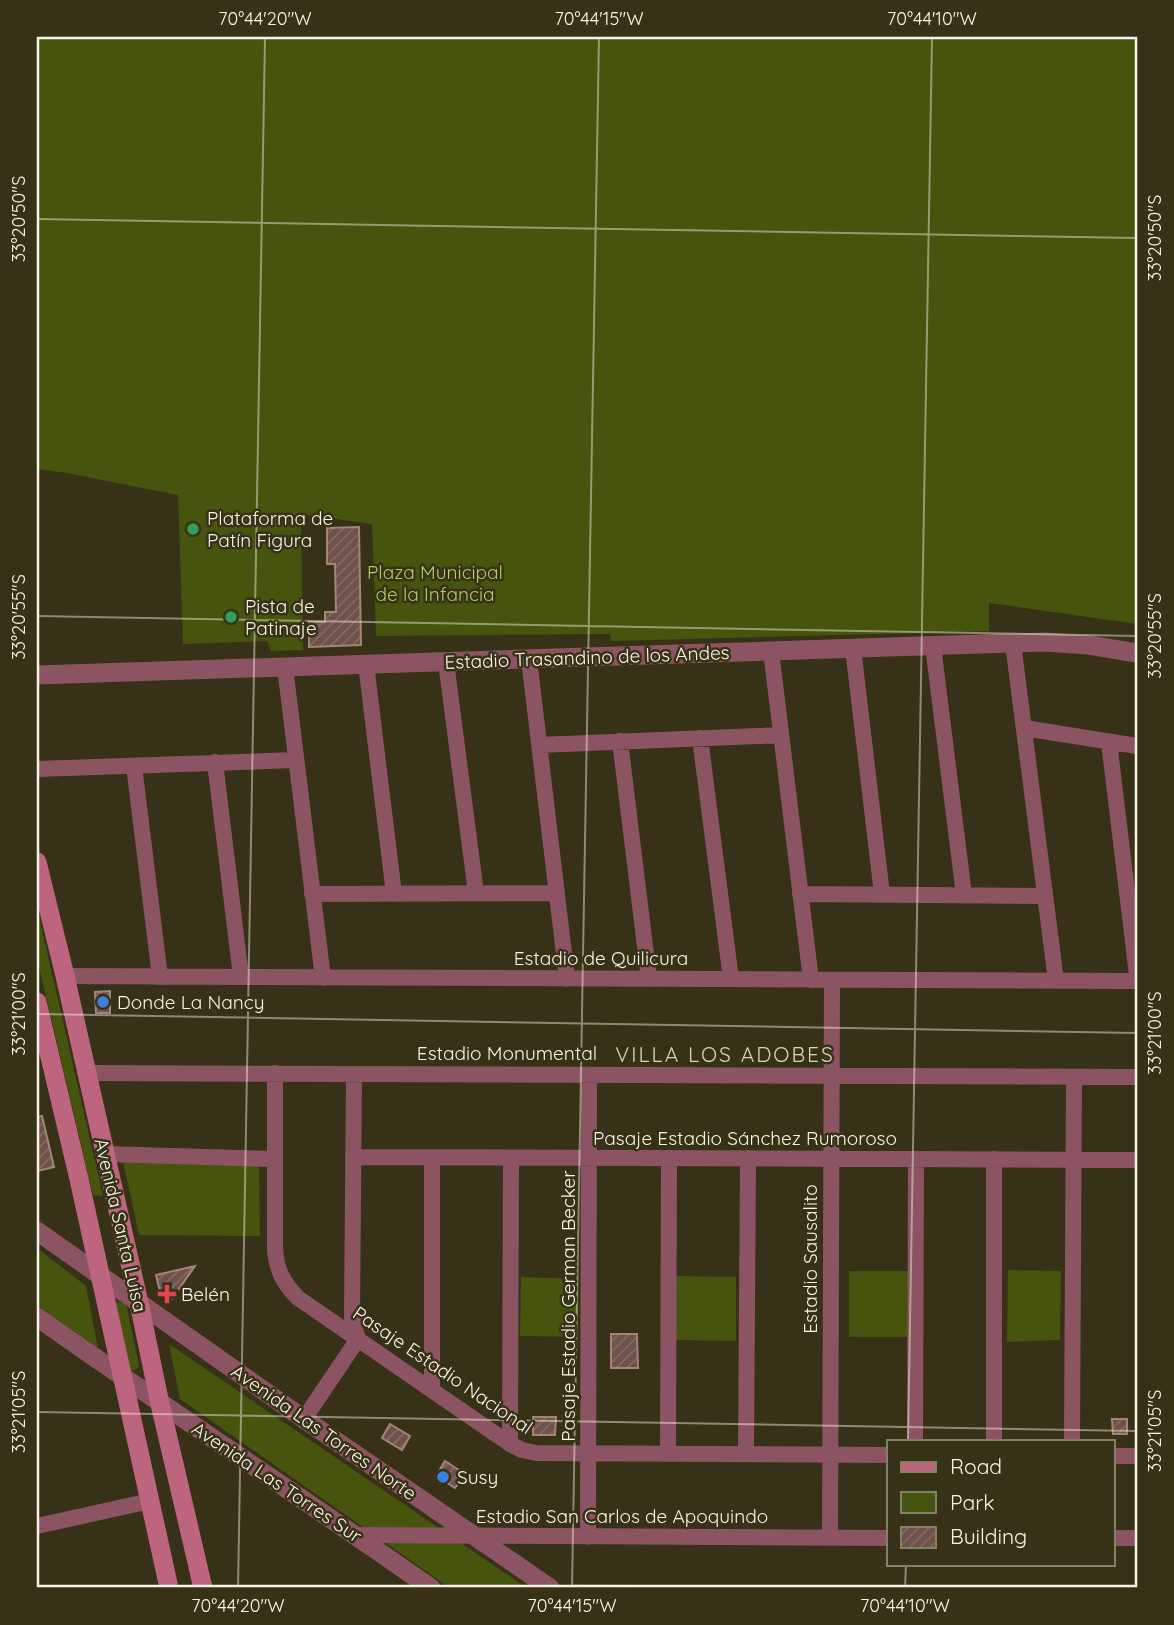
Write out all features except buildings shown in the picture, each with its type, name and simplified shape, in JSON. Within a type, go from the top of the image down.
[{"type":"main road","name":"Avenida Santa Luisa","points":[[37,862],[204,1588]]},
{"type":"main road","name":"Avenida Santa Luisa","points":[[37,1002],[169,1588]]},
{"type":"street","name":"Estadio Trasandino de los Andes","points":[[37,675],[1013,643],[1065,643],[1137,653]]},
{"type":"street","points":[[1013,643],[1056,981]]},
{"type":"street","points":[[933,646],[964,895]]},
{"type":"street","points":[[853,648],[882,894]]},
{"type":"street","points":[[771,651],[811,980]]},
{"type":"street","points":[[529,659],[567,979]]},
{"type":"street","points":[[446,662],[476,893]]},
{"type":"street","points":[[366,664],[394,894]]},
{"type":"street","points":[[285,667],[323,978]]},
{"type":"street","points":[[1024,728],[1137,746]]},
{"type":"street","points":[[539,745],[781,734]]},
{"type":"street","points":[[700,738],[731,979]]},
{"type":"street","points":[[620,741],[649,979]]},
{"type":"street","points":[[1109,742],[1137,975]]},
{"type":"street","points":[[37,769],[296,760]]},
{"type":"street","points":[[215,762],[241,978]]},
{"type":"street","points":[[134,766],[160,977]]},
{"type":"street","points":[[312,894],[557,893]]},
{"type":"street","points":[[800,894],[1045,896]]},
{"type":"street","name":"Estadio de Quilicura","points":[[65,976],[1137,981]]},
{"type":"street","name":"Estadio Sausalito","points":[[830,1538],[832,980]]},
{"type":"street","name":"Estadio Monumental","points":[[87,1073],[1137,1077]]},
{"type":"street","name":"Pasaje Estadio Nacional","points":[[275,1073],[275,1259],[282,1279],[298,1297],[510,1444],[536,1453],[887,1455]]},
{"type":"street","points":[[304,1419],[358,1339],[352,1317],[354,1074]]},
{"type":"street","name":"Pasaje Estadio German Becker","points":[[588,1537],[589,1075]]},
{"type":"street","points":[[1072,1440],[1074,1077]]},
{"type":"street","points":[[105,1154],[275,1158]]},
{"type":"street","name":"Pasaje Estadio Sánchez Rumoroso","points":[[353,1157],[1137,1160]]},
{"type":"street","points":[[432,1157],[432,1390]]},
{"type":"street","points":[[510,1444],[511,1158]]},
{"type":"street","points":[[668,1454],[669,1158]]},
{"type":"street","points":[[746,1454],[748,1158]]},
{"type":"street","points":[[915,1440],[916,1159]]},
{"type":"street","points":[[994,1159],[994,1440]]},
{"type":"street","name":"Avenida Las Torres Norte","points":[[37,1230],[304,1419],[550,1588]]},
{"type":"street","name":"Avenida Las Torres Sur","points":[[37,1317],[431,1588]]},
{"type":"street","points":[[1114,1456],[1137,1456]]},
{"type":"street","points":[[37,1526],[150,1502]]},
{"type":"street","name":"Estadio San Carlos de Apoquindo","points":[[355,1535],[887,1538]]},
{"type":"street","points":[[1114,1538],[1137,1538]]},
{"type":"green space","name":"Plaza Municipal de la Infancia","points":[[37,37],[1137,37],[1137,624],[989,603],[989,631],[611,641],[610,634],[376,636],[372,524],[301,514],[303,650],[271,651],[267,641],[183,644],[178,495],[37,469]]},
{"type":"green space","points":[[37,908],[103,1196],[93,1195],[37,958]]},
{"type":"green space","points":[[123,1161],[259,1164],[260,1236],[139,1235]]},
{"type":"green space","points":[[37,1248],[86,1286],[98,1348],[37,1305]]},
{"type":"green space","points":[[1008,1270],[1061,1271],[1060,1340],[1007,1342]]},
{"type":"green space","points":[[849,1271],[911,1271],[910,1337],[849,1337]]},
{"type":"green space","points":[[674,1276],[736,1277],[736,1341],[673,1340]]},
{"type":"green space","points":[[521,1277],[578,1279],[577,1337],[520,1336]]},
{"type":"green space","points":[[120,1302],[127,1308],[139,1366],[133,1371],[127,1368],[112,1303]]},
{"type":"green space","points":[[169,1344],[527,1588],[450,1588],[180,1399]]},
{"type":"green space","points":[[573,1584],[640,1585],[640,1588],[579,1588]]},
{"type":"place","name":"Plataforma de Patín Figura","points":[[193,529]]},
{"type":"place","name":"Pista de Patinaje","points":[[231,617]]},
{"type":"place","name":"Donde La Nancy","points":[[103,1002]]},
{"type":"place","name":"Belén","points":[[167,1294]]},
{"type":"place","name":"Susy","points":[[443,1477]]},
{"type":"district","name":"VILLA LOS ADOBES","points":[[725,1054]]}]
